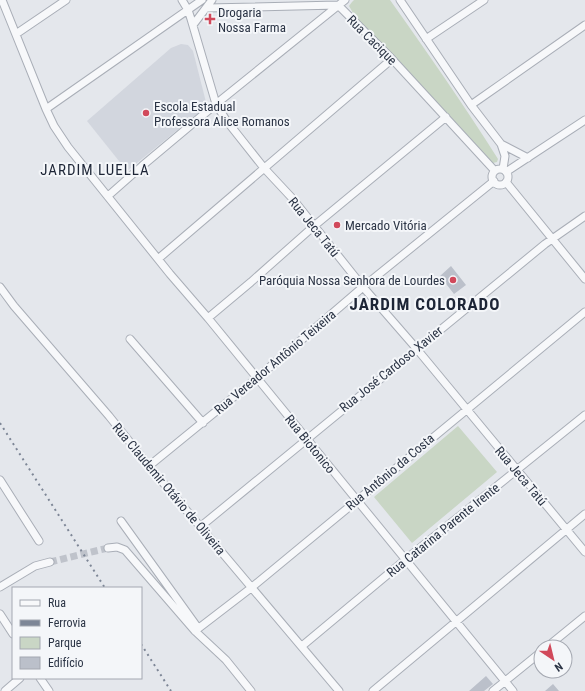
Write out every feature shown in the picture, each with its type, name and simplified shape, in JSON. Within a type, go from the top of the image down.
[{"type":"street","name":"Rua Biotonico","points":[[2,0],[46,109],[54,126],[68,147],[158,259],[513,691]]},
{"type":"street","points":[[16,34],[66,0]]},
{"type":"street","name":"Rua Jeca Tatú","points":[[182,0],[188,10],[193,25],[216,104],[226,120],[264,168],[585,552]]},
{"type":"street","points":[[46,109],[202,0]]},
{"type":"street","points":[[193,25],[212,0]]},
{"type":"street","points":[[108,196],[216,104],[345,0]]},
{"type":"street","points":[[400,0],[471,105],[502,144],[528,158]]},
{"type":"street","points":[[426,39],[484,0]]},
{"type":"street","name":"Rua Cacique","points":[[206,8],[338,5],[392,59],[495,171]]},
{"type":"street","points":[[471,105],[585,25]]},
{"type":"street","points":[[158,259],[392,59]]},
{"type":"street","points":[[208,318],[314,226],[446,117]]},
{"type":"street","points":[[506,182],[500,184],[494,181],[493,176],[495,171],[504,170],[528,158],[585,120]]},
{"type":"street","points":[[502,144],[505,156],[504,170],[508,176],[506,182]]},
{"type":"street","name":"Rua Vereador Antônio Teixeira","points":[[149,466],[257,378],[363,287],[494,181]]},
{"type":"street","points":[[506,182],[585,279]]},
{"type":"street","name":"Rua José Cardoso Xavier","points":[[200,527],[416,348],[551,239],[585,216]]},
{"type":"street","name":"Rua Claudemir Otávio de Oliveira","points":[[0,286],[14,306],[109,416],[251,588],[339,691]]},
{"type":"street","name":"Rua Antônio da Costa","points":[[196,630],[251,588],[585,312]]},
{"type":"street","points":[[130,339],[203,423]]},
{"type":"street","name":"Rua Catarina Parente Irente","points":[[302,646],[405,560],[585,415]]},
{"type":"street","points":[[0,480],[39,541]]},
{"type":"street","points":[[373,691],[585,514]]},
{"type":"street","points":[[121,521],[196,630]]},
{"type":"street","points":[[108,548],[116,547],[125,550],[196,630],[226,660],[251,691]]},
{"type":"street","points":[[0,586],[35,566],[50,562]]},
{"type":"street","points":[[0,614],[12,632]]},
{"type":"street","points":[[557,639],[585,616]]},
{"type":"street","points":[[493,691],[533,658]]},
{"type":"street","points":[[5,691],[19,679]]},
{"type":"street","points":[[41,679],[49,691]]},
{"type":"shaded area","name":"Escola Estadual Professora Alice Romanos","points":[[181,44],[188,45],[193,51],[207,106],[127,171],[87,121],[171,48]]},
{"type":"green space","points":[[354,0],[390,0],[472,119],[498,159],[497,162],[493,163],[356,18],[349,6]]},
{"type":"green space","points":[[458,426],[497,472],[412,543],[374,497]]},
{"type":"building","name":"Paróquia Nossa Senhora de Lourdes","points":[[451,266],[466,285],[454,294],[440,276]]},
{"type":"building","points":[[486,676],[493,684],[484,691],[469,691]]},
{"type":"building","points":[[553,684],[559,691],[545,691]]},
{"type":"tunnel","points":[[50,562],[108,548]]},
{"type":"railway","points":[[0,423],[104,587]]},
{"type":"railway","points":[[142,646],[171,691]]},
{"type":"place","name":"Drogaria Nossa Farma","points":[[210,19]]},
{"type":"place","name":"Escola Estadual Professora Alice Romanos","points":[[146,113]]},
{"type":"place","name":"Mercado Vitória","points":[[337,225]]},
{"type":"place","name":"Paróquia Nossa Senhora de Lourdes","points":[[453,280]]},
{"type":"district","name":"JARDIM LUELLA","points":[[95,170]]},
{"type":"district","name":"JARDIM COLORADO","points":[[425,304]]}]
